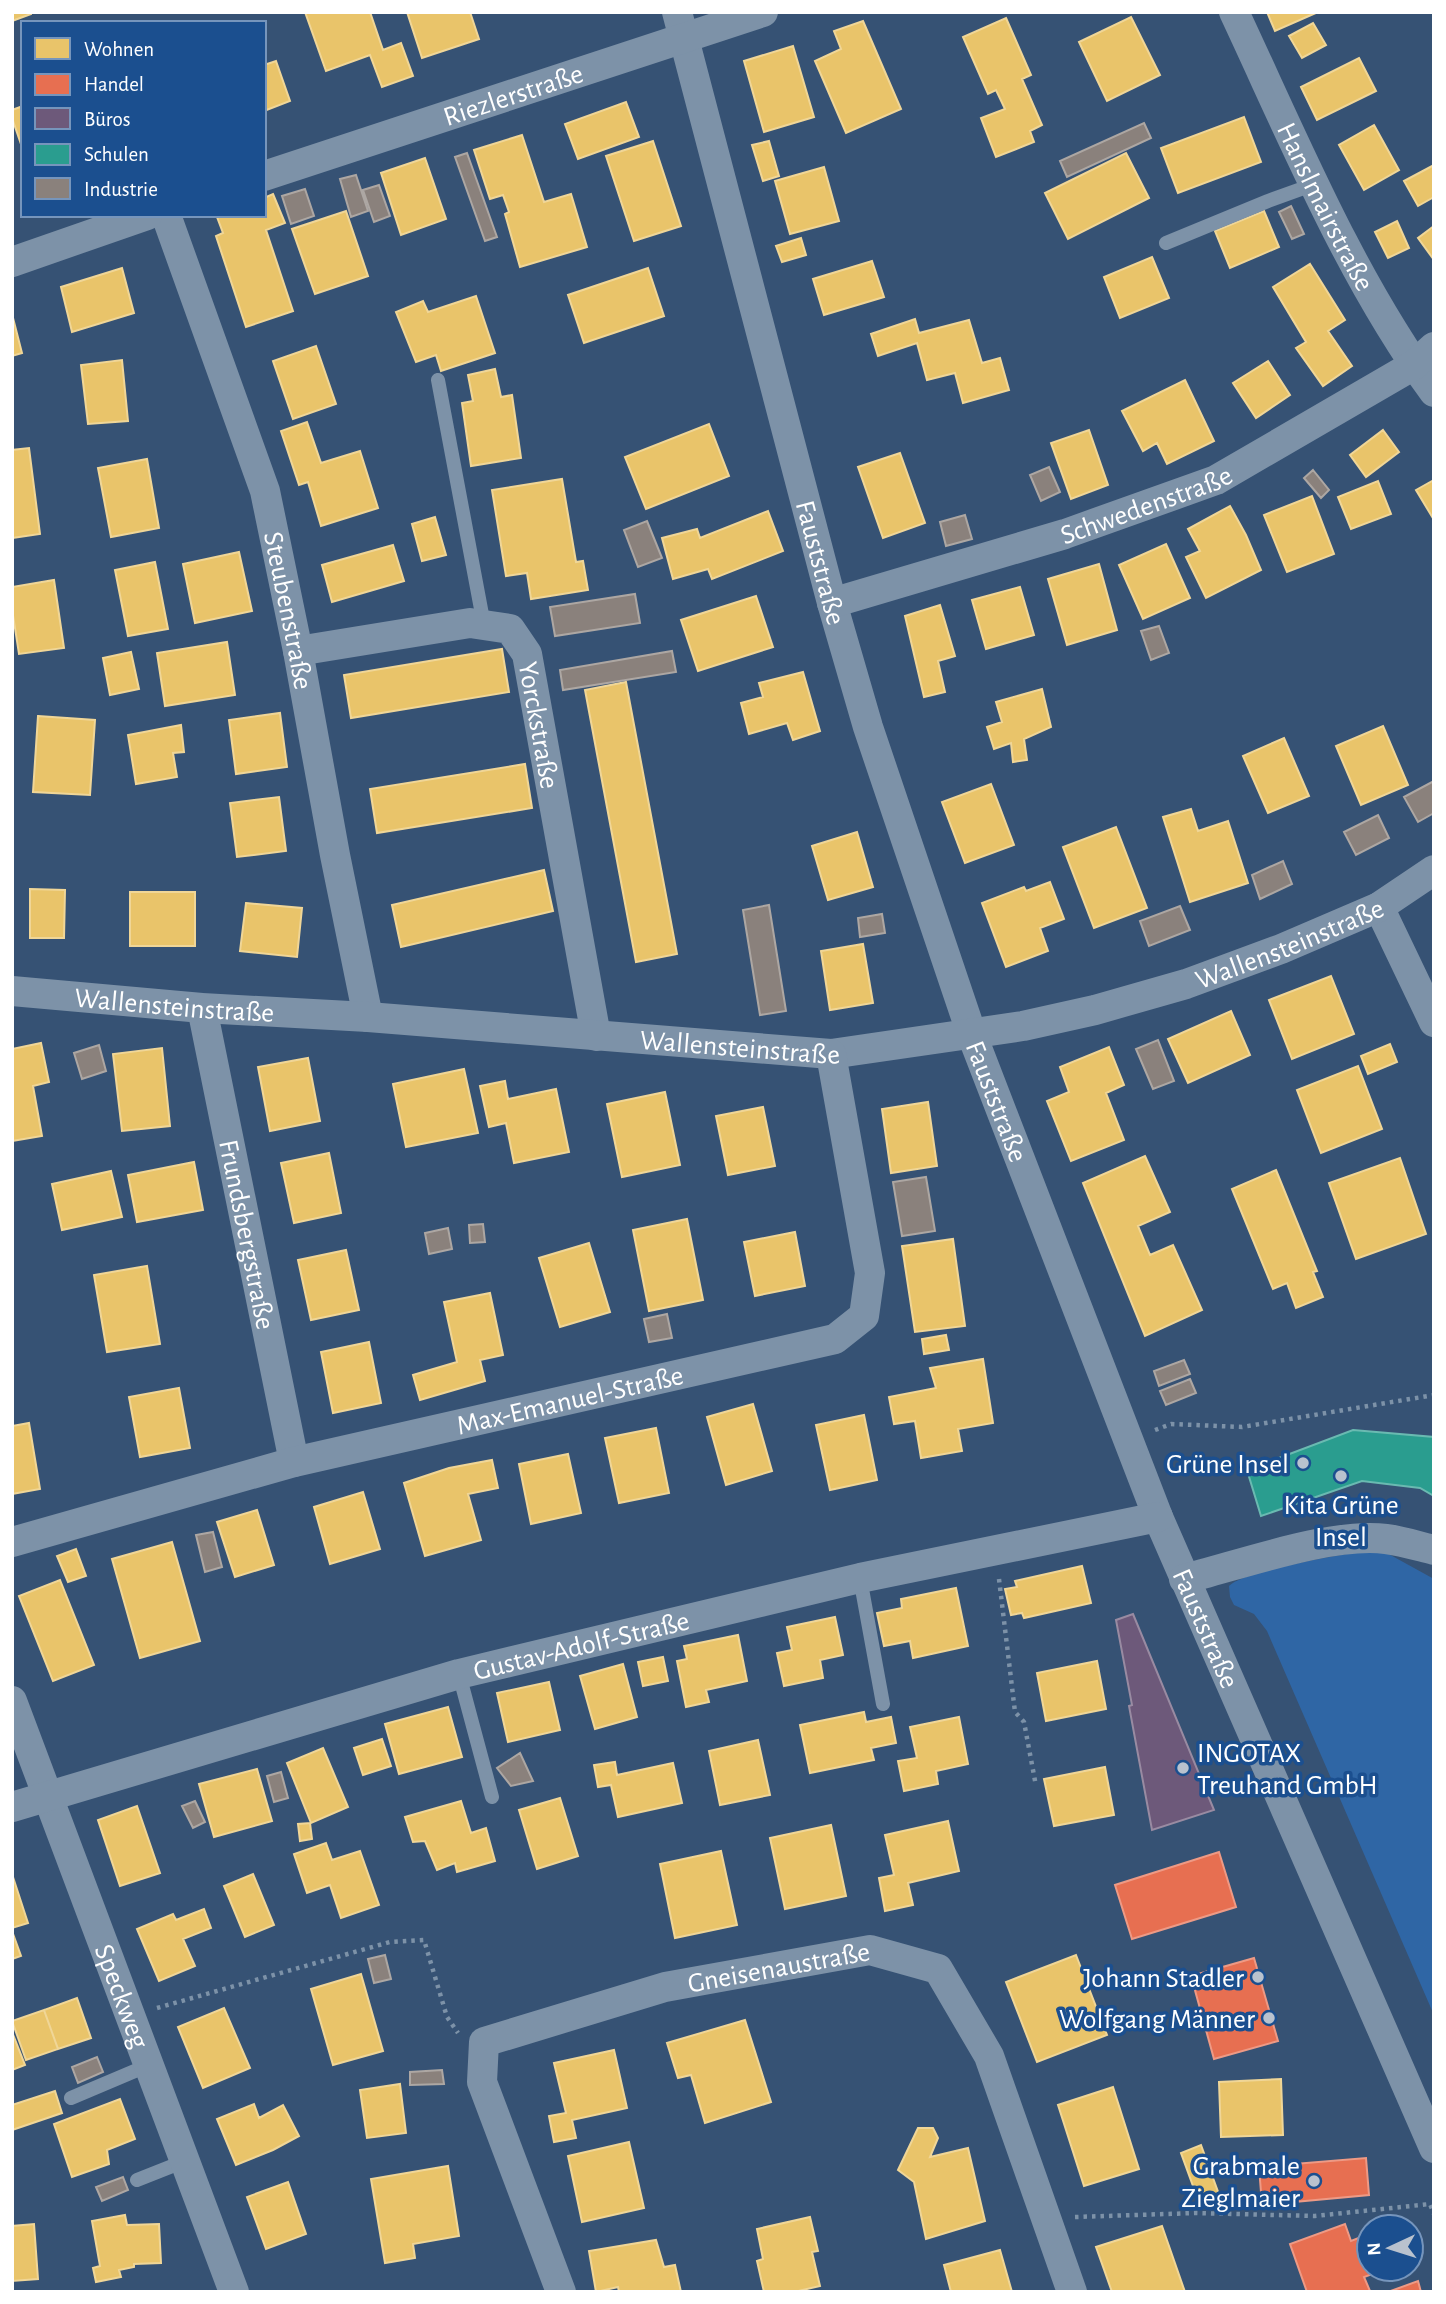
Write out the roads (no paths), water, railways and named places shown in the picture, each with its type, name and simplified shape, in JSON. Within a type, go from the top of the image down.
[{"type":"street","name":"Riezlerstraße","points":[[266,175],[680,25],[763,12]]},
{"type":"street","name":"Hanslmairstraße","points":[[1234,12],[1344,244],[1424,356],[1434,392]]},
{"type":"street","name":"Fauststraße","points":[[680,25],[832,603],[868,727],[972,1035],[1158,1517],[1434,2148]]},
{"type":"street","points":[[12,261],[141,217]]},
{"type":"street","name":"Steubenstraße","points":[[167,217],[265,491],[368,1017]]},
{"type":"street","name":"Schwedenstraße","points":[[832,603],[1065,534],[1216,480],[1424,356]]},
{"type":"street","name":"Yorckstraße","points":[[298,651],[470,623],[510,629],[527,654],[596,1036]]},
{"type":"street","name":"Wallensteinstraße","points":[[12,992],[831,1054],[972,1035],[1059,1018],[1186,984],[1281,949],[1378,907],[1434,870]]},
{"type":"street","points":[[1378,907],[1434,1022]]},
{"type":"street","name":"Frundsbergstraße","points":[[202,1008],[293,1462]]},
{"type":"street","name":"Max-Emanuel-Straße","points":[[12,1542],[293,1462],[835,1339],[864,1316],[870,1273],[831,1054]]},
{"type":"street","name":"Gustav-Adolf-Straße","points":[[12,1807],[459,1674],[860,1578],[1158,1517]]},
{"type":"street","points":[[1184,1579],[1307,1547],[1345,1540],[1384,1538],[1434,1550]]},
{"type":"street","name":"Speckweg","points":[[12,1702],[234,2292]]},
{"type":"street","name":"Gneisenaustraße","points":[[561,2292],[482,2082],[484,2042],[665,1987],[870,1950],[938,1969],[989,2056],[1072,2292]]},
{"type":"lane","points":[[1166,243],[1315,184]]},
{"type":"lane","points":[[438,380],[484,625]]},
{"type":"lane","points":[[860,1578],[883,1704]]},
{"type":"lane","points":[[459,1674],[492,1797]]},
{"type":"lane","points":[[72,2098],[149,2065]]},
{"type":"lane","points":[[137,2180],[185,2161]]},
{"type":"place","name":"Grüne Insel","points":[[1303,1463]]},
{"type":"place","name":"Kita Grüne Insel","points":[[1341,1476]]},
{"type":"place","name":"INGOTAX Treuhand GmbH","points":[[1183,1768]]},
{"type":"place","name":"Johann Stadler","points":[[1258,1977]]},
{"type":"place","name":"Wolfgang Männer","points":[[1269,2018]]},
{"type":"place","name":"Grabmale Zieglmaier","points":[[1314,2181]]}]
